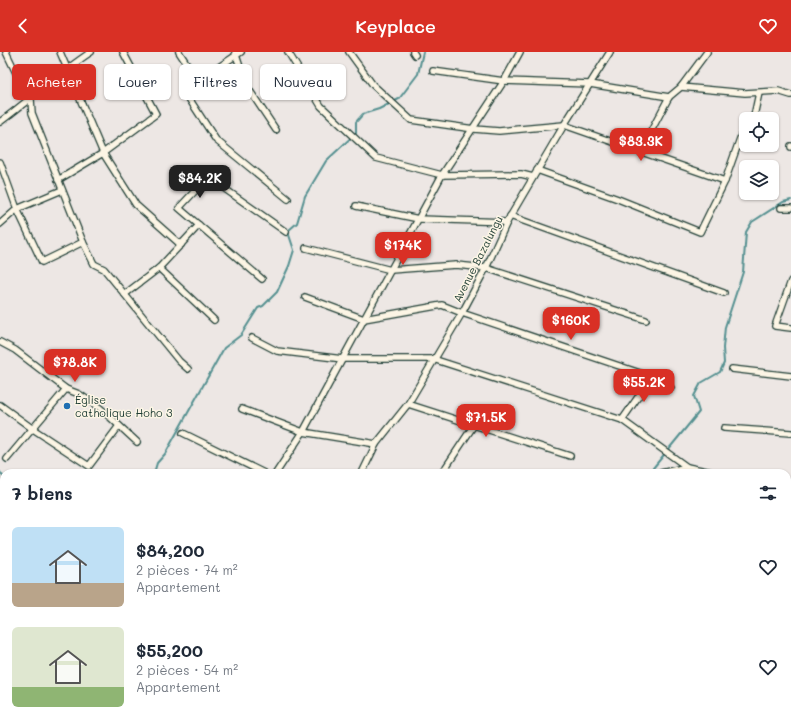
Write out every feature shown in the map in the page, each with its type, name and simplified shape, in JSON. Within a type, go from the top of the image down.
[{"type":"street","points":[[6,52],[12,64]]},
{"type":"street","points":[[60,52],[65,64]]},
{"type":"street","points":[[73,64],[91,52]]},
{"type":"street","points":[[58,180],[103,153],[156,114],[122,52]]},
{"type":"street","points":[[179,52],[187,64]]},
{"type":"street","points":[[288,52],[321,106],[376,158],[442,175],[521,174],[533,177]]},
{"type":"street","points":[[349,52],[373,85],[410,120],[499,131],[564,125],[725,181]]},
{"type":"street","points":[[279,469],[303,432],[442,175],[474,129],[520,52]]},
{"type":"street","name":"Avenue Bazalungu","points":[[364,469],[376,444],[408,404],[433,359],[462,314],[486,268],[506,222],[610,52]]},
{"type":"street","points":[[640,152],[669,97],[681,87],[707,52]]},
{"type":"street","points":[[222,64],[237,53],[246,85],[276,130]]},
{"type":"street","points":[[433,71],[504,81],[590,84],[669,97]]},
{"type":"street","points":[[681,87],[745,93],[778,91],[791,95]]},
{"type":"street","points":[[755,112],[759,93]]},
{"type":"street","points":[[0,122],[30,100]]},
{"type":"street","points":[[31,100],[32,113],[83,242],[94,264],[104,269],[179,361],[188,369]]},
{"type":"street","points":[[81,100],[103,153],[136,205],[180,245]]},
{"type":"street","points":[[190,100],[216,140],[288,199]]},
{"type":"street","points":[[537,170],[618,199],[700,232],[725,181],[739,139]]},
{"type":"street","points":[[0,162],[17,209],[42,262],[83,242]]},
{"type":"street","points":[[262,279],[179,208],[208,177],[286,232]]},
{"type":"street","points":[[0,224],[17,209],[62,190]]},
{"type":"street","points":[[356,206],[419,219],[506,222]]},
{"type":"street","points":[[780,208],[791,208]]},
{"type":"street","points":[[510,216],[724,293]]},
{"type":"street","points":[[125,294],[159,268],[199,225]]},
{"type":"street","points":[[306,248],[391,270],[456,265],[486,268],[646,320]]},
{"type":"street","points":[[159,268],[214,320]]},
{"type":"street","points":[[791,281],[775,326],[791,328]]},
{"type":"street","points":[[305,297],[364,320],[442,305],[462,314],[652,377],[671,388]]},
{"type":"street","points":[[252,338],[277,351],[343,359],[433,359],[622,420],[686,467]]},
{"type":"street","points":[[0,342],[15,350],[66,389],[79,394],[100,408],[137,442]]},
{"type":"street","points":[[732,369],[791,376]]},
{"type":"street","points":[[622,420],[652,377]]},
{"type":"street","points":[[7,459],[66,389]]},
{"type":"street","points":[[408,404],[570,456]]},
{"type":"street","points":[[0,405],[90,466],[119,426]]},
{"type":"street","points":[[242,409],[303,432],[376,444]]},
{"type":"street","points":[[445,469],[474,425]]},
{"type":"street","points":[[724,428],[791,433]]},
{"type":"street","points":[[183,433],[256,469]]},
{"type":"street","points":[[678,469],[686,467],[696,469]]},
{"type":"waterway","points":[[155,469],[157,463],[165,454],[224,348],[241,335],[258,308],[263,306],[277,292],[289,266],[294,250],[289,235],[289,230],[297,223],[305,196],[326,161],[356,133],[356,122],[363,114],[379,109],[399,99],[418,74],[423,52]]},
{"type":"waterway","points":[[652,469],[699,412],[694,396],[701,383],[720,372],[724,363],[723,348],[725,327],[743,272],[746,232],[752,222],[783,202],[791,200]]},
{"type":"place","name":"Église catholique Hoho 3","points":[[67,406]]}]
